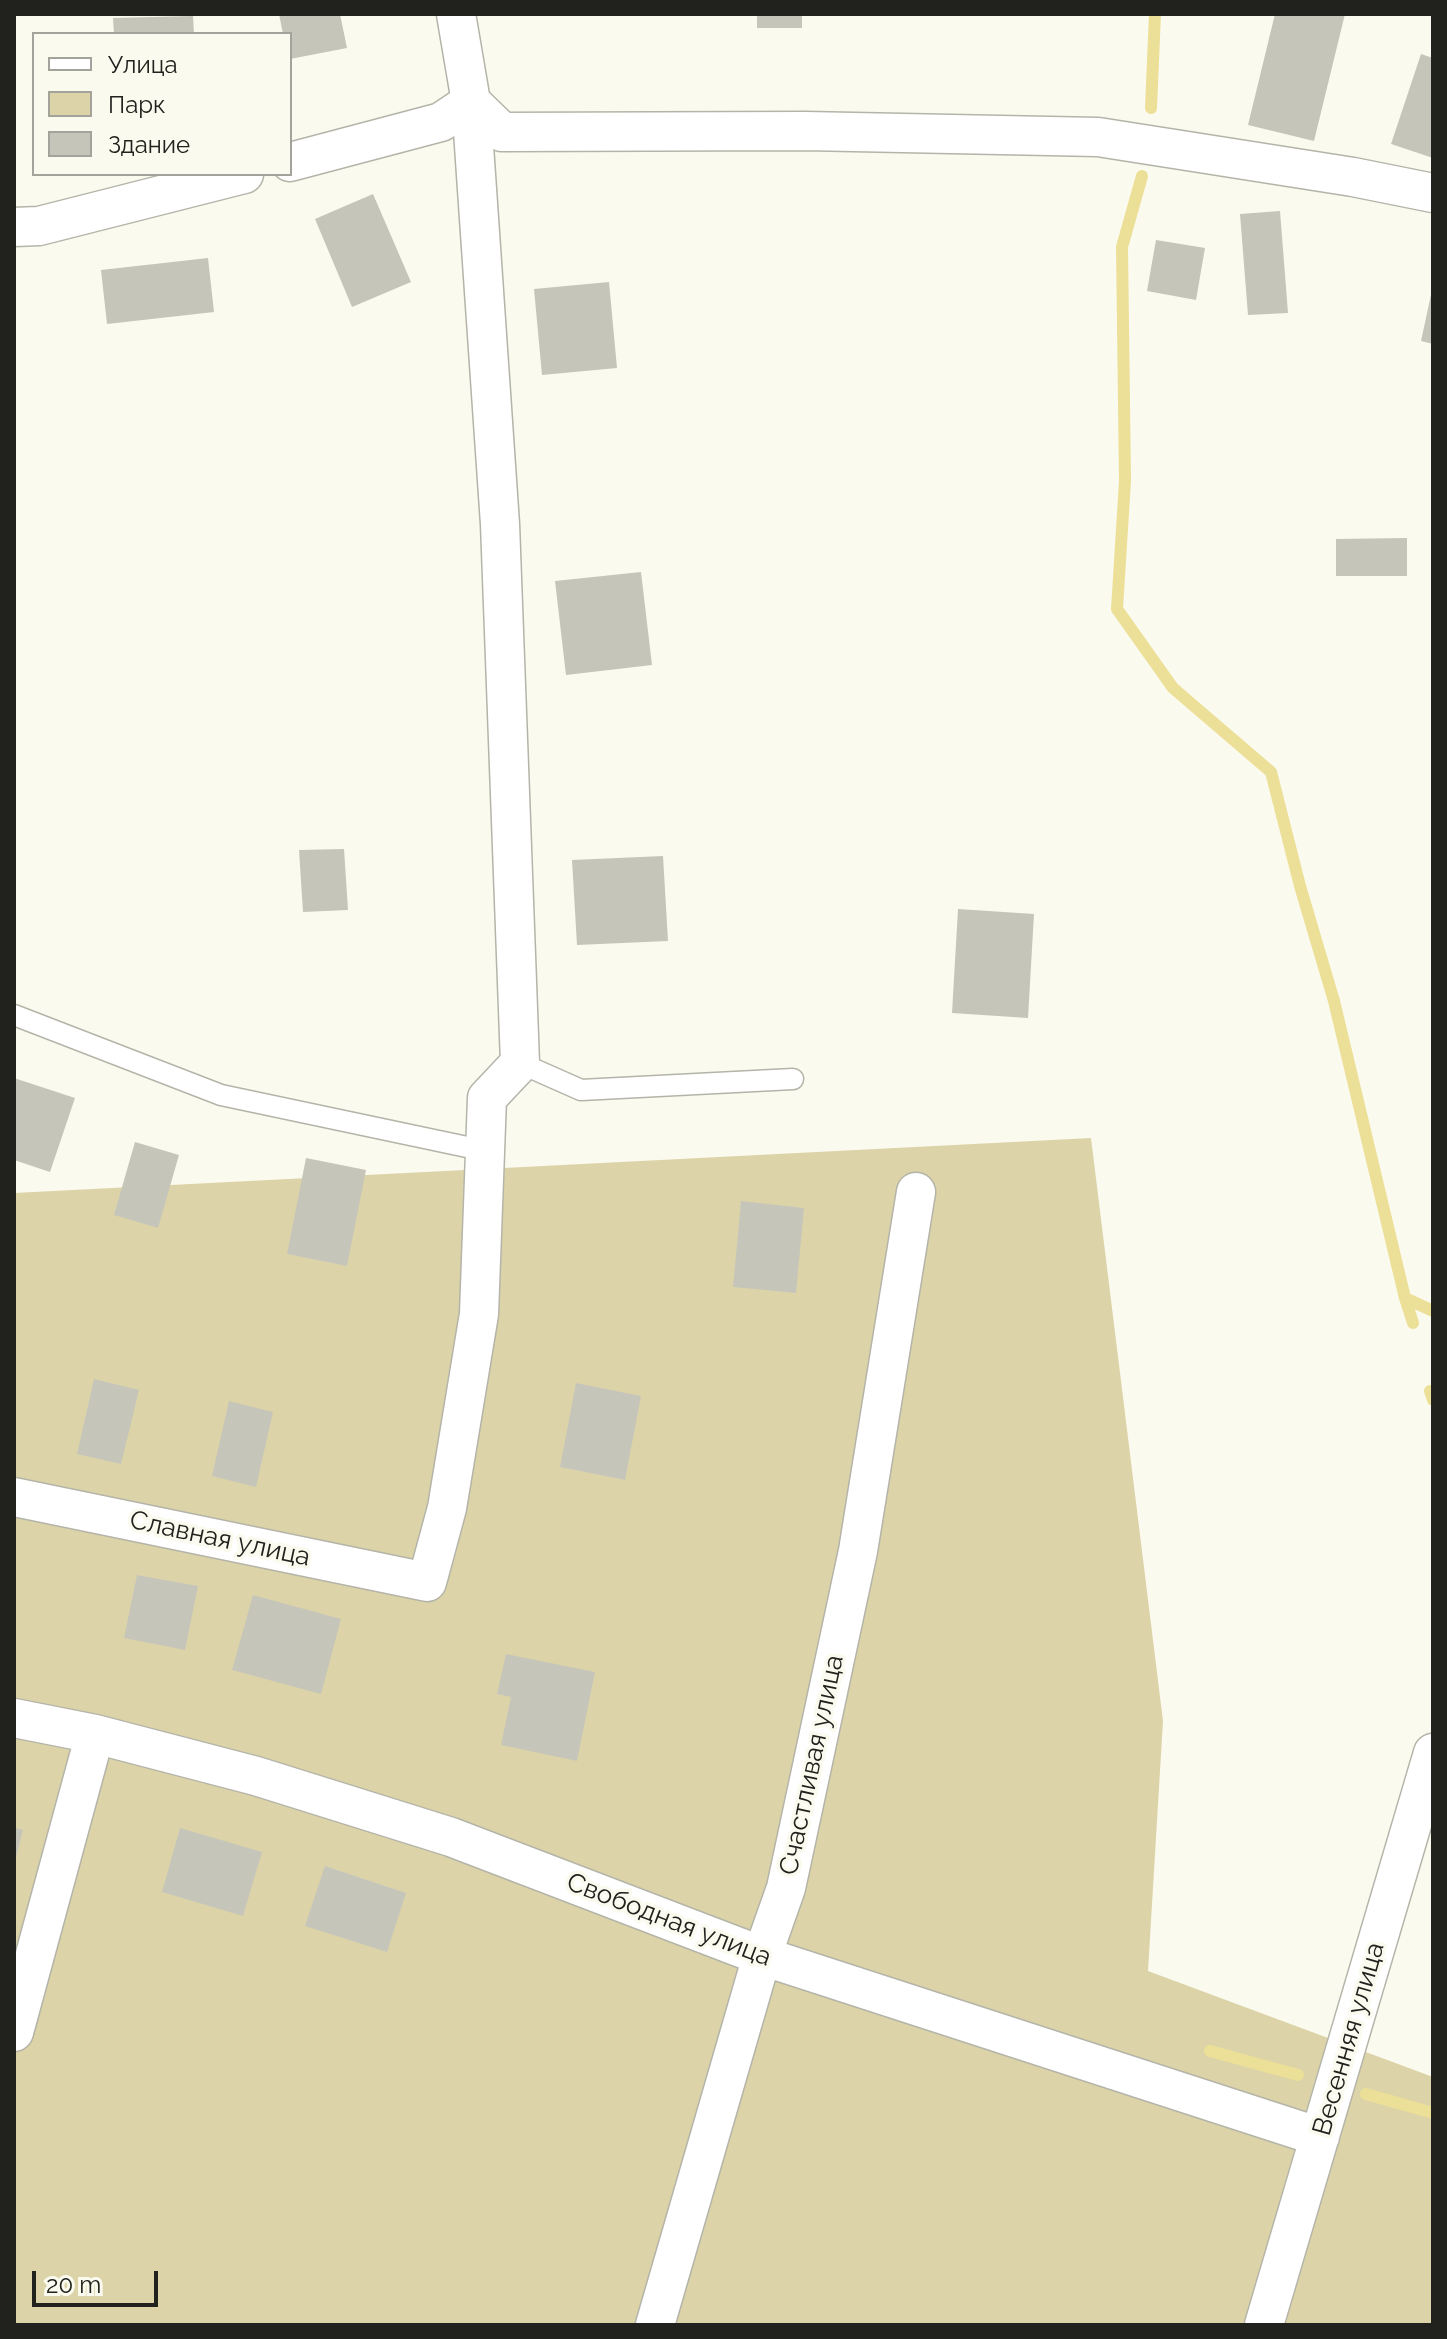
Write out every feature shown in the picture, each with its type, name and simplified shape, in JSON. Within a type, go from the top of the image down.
[{"type":"street","points":[[456,14],[471,102],[500,524],[520,1063]]},
{"type":"street","points":[[292,161],[441,122],[471,102]]},
{"type":"street","points":[[471,102],[502,132],[805,131],[1098,137],[1353,177],[1433,193]]},
{"type":"street","points":[[14,227],[39,226],[236,176]]},
{"type":"street","name":"Славная улица","points":[[14,1497],[427,1582],[447,1508],[479,1314],[486,1151]]},
{"type":"street","name":"Счастливая улица","points":[[655,2325],[762,1956],[786,1888],[858,1551],[916,1192]]},
{"type":"street","name":"Свободная улица","points":[[14,1718],[95,1734],[256,1776],[451,1837],[762,1956],[1320,2137]]},
{"type":"street","points":[[14,2032],[95,1734]]},
{"type":"street","name":"Весенняя улица","points":[[1264,2325],[1433,1753]]},
{"type":"lane","points":[[14,1015],[221,1095],[486,1151],[487,1098],[520,1063],[581,1090],[793,1079]]},
{"type":"green space","points":[[1091,1138],[1163,1721],[1148,1971],[1433,2077],[1433,2325],[14,2325],[14,1193]]},
{"type":"building","points":[[279,14],[340,14],[347,48],[292,59],[292,32],[283,32]]},
{"type":"building","points":[[757,14],[802,14],[802,28],[757,28]]},
{"type":"building","points":[[1275,14],[1345,14],[1314,141],[1248,125]]},
{"type":"building","points":[[193,16],[194,32],[114,32],[113,18]]},
{"type":"building","points":[[1421,54],[1433,58],[1433,158],[1391,144]]},
{"type":"building","points":[[373,194],[411,282],[352,307],[315,219]]},
{"type":"building","points":[[1280,211],[1288,313],[1248,315],[1240,214]]},
{"type":"building","points":[[1156,240],[1205,248],[1196,300],[1147,291]]},
{"type":"building","points":[[208,258],[214,312],[107,324],[101,270]]},
{"type":"building","points":[[609,282],[617,368],[542,375],[534,289]]},
{"type":"building","points":[[1433,290],[1433,344],[1421,341]]},
{"type":"building","points":[[1407,538],[1407,576],[1336,576],[1336,539]]},
{"type":"building","points":[[641,572],[652,665],[566,675],[555,581]]},
{"type":"building","points":[[344,849],[348,910],[303,912],[299,850]]},
{"type":"building","points":[[663,856],[668,941],[577,945],[572,860]]},
{"type":"building","points":[[958,909],[1034,914],[1028,1018],[952,1013]]},
{"type":"building","points":[[14,1078],[75,1098],[50,1172],[14,1160]]},
{"type":"building","points":[[135,1142],[179,1155],[158,1228],[114,1215]]},
{"type":"building","points":[[306,1158],[366,1170],[347,1266],[287,1254]]},
{"type":"building","points":[[741,1201],[804,1208],[796,1293],[733,1287]]},
{"type":"building","points":[[94,1379],[139,1390],[121,1464],[77,1454]]},
{"type":"building","points":[[576,1383],[641,1396],[625,1480],[560,1467]]},
{"type":"building","points":[[229,1401],[273,1412],[256,1487],[212,1476]]},
{"type":"building","points":[[137,1575],[198,1586],[185,1650],[124,1638]]},
{"type":"building","points":[[253,1595],[341,1619],[321,1694],[232,1670]]},
{"type":"building","points":[[506,1654],[595,1672],[577,1761],[501,1745],[511,1697],[497,1694]]},
{"type":"building","points":[[14,1827],[23,1830],[15,1861],[14,1861]]},
{"type":"building","points":[[180,1828],[262,1852],[243,1916],[162,1892]]},
{"type":"building","points":[[325,1866],[406,1893],[387,1952],[305,1926]]},
{"type":"waterway","points":[[1151,108],[1155,14]]},
{"type":"waterway","points":[[1142,176],[1122,247],[1125,481],[1117,609],[1173,688],[1271,772],[1334,1001],[1413,1323]]},
{"type":"waterway","points":[[1405,1298],[1433,1311]]},
{"type":"waterway","points":[[1430,1391],[1433,1400]]},
{"type":"waterway","points":[[1210,2051],[1298,2075]]},
{"type":"waterway","points":[[1366,2094],[1433,2113]]}]
